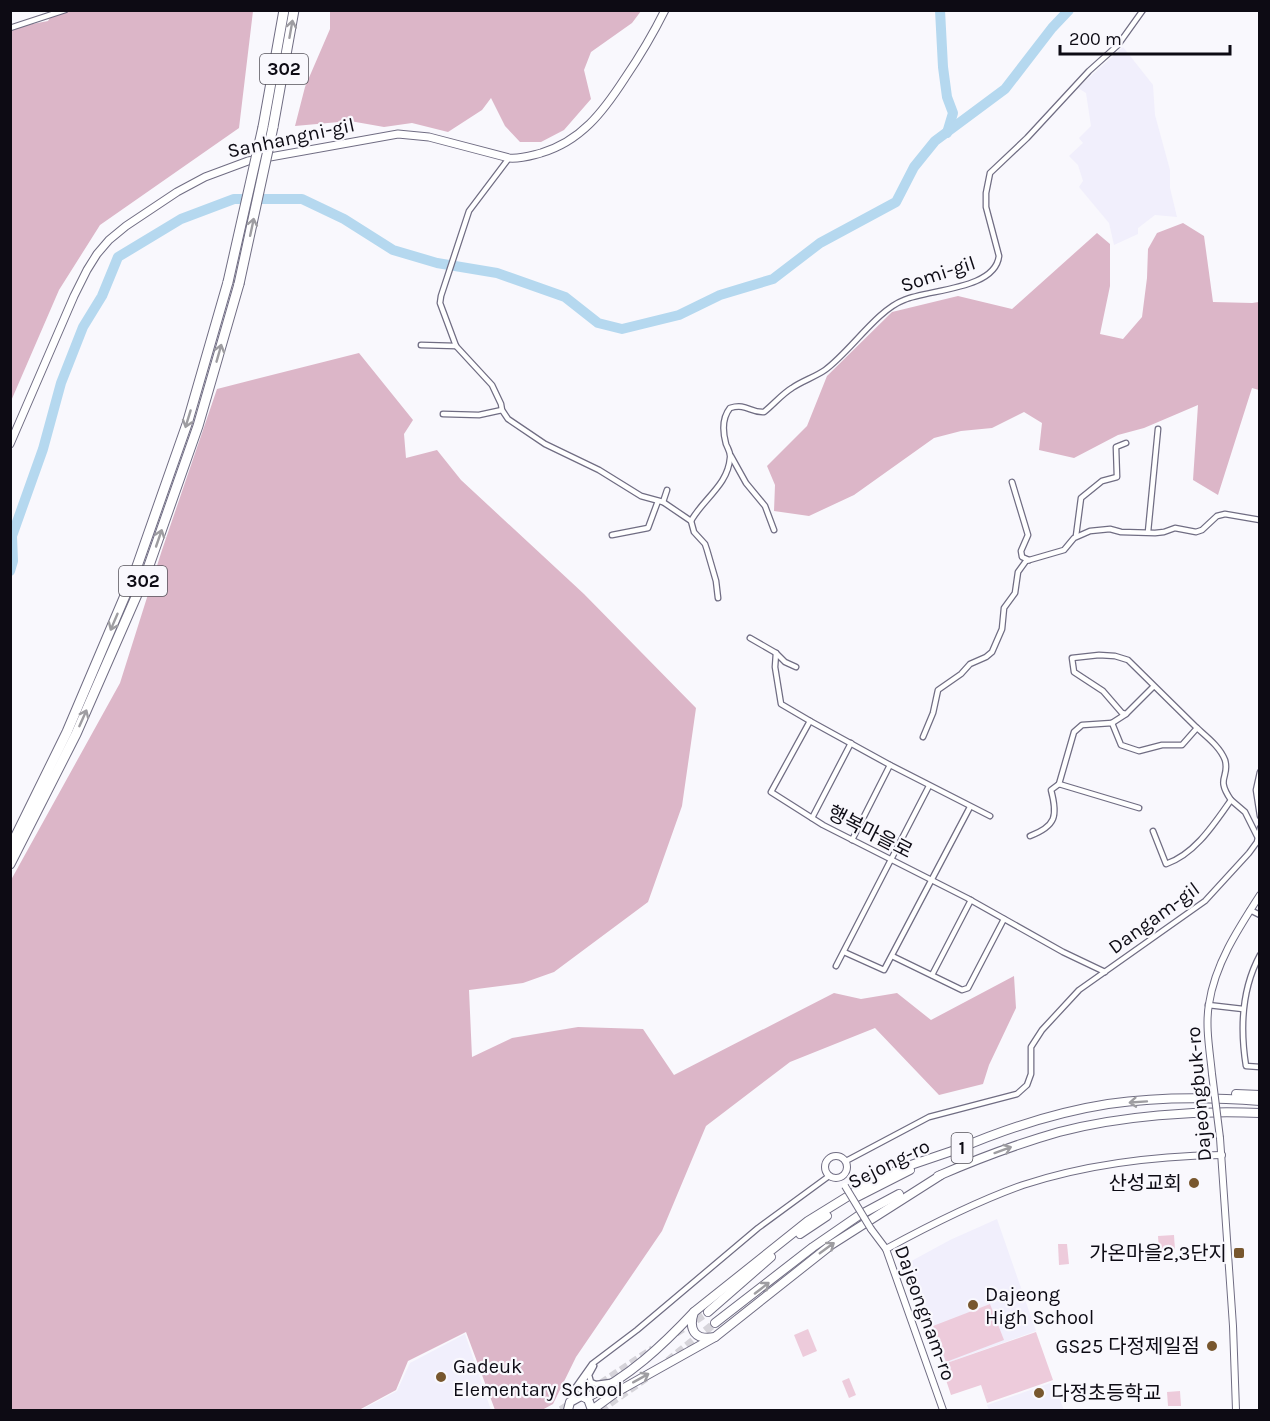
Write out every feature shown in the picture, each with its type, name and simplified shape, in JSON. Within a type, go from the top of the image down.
[{"type":"highway","name":"302","points":[[10,864],[76,734],[146,574],[198,426],[239,284],[268,127],[284,10]]},
{"type":"highway","name":"302","points":[[10,848],[67,732],[135,572],[187,424],[228,282],[268,127],[294,10]]},
{"type":"highway","points":[[1161,1101],[1200,1095],[1260,1095]]},
{"type":"highway","name":"Sejong-ro","points":[[708,1312],[767,1260],[849,1201],[906,1172],[961,1148],[1056,1116],[1108,1104],[1227,1099],[1260,1101]]},
{"type":"highway","points":[[1221,1111],[1260,1119]]},
{"type":"highway","name":"Sejong-ro","points":[[715,1323],[813,1247],[858,1216],[941,1175],[1006,1149],[1060,1132],[1131,1120],[1221,1111],[1260,1113]]},
{"type":"highway","points":[[941,1175],[831,1245],[715,1337],[706,1339],[699,1337],[693,1329],[691,1322],[694,1312],[808,1221],[899,1168],[961,1148]]},
{"type":"main road","name":"Sanhangni-gil","points":[[10,444],[74,296],[97,254],[126,226],[177,192],[205,177],[253,159],[398,134],[429,137],[509,158],[521,159],[550,150],[565,144],[588,127],[613,98],[646,46],[665,10]]},
{"type":"main road","points":[[568,1408],[577,1397],[584,1397],[619,1379],[662,1345],[694,1312]]},
{"type":"main road","points":[[584,1397],[591,1402],[592,1410],[615,1393],[715,1337]]},
{"type":"street","points":[[10,28],[65,10]]},
{"type":"street","name":"Somi-gil","points":[[774,530],[765,506],[746,483],[726,443],[724,426],[730,408],[745,406],[764,412],[791,388],[824,370],[890,306],[920,294],[960,287],[994,270],[999,256],[986,207],[990,173],[1027,138],[1089,71],[1118,45],[1143,10]]},
{"type":"street","points":[[509,158],[467,216],[441,296],[440,303],[456,346],[492,385],[508,419],[531,436],[599,470],[641,496],[660,502],[691,521],[694,532],[705,544],[716,580],[718,598]]},
{"type":"street","points":[[421,345],[456,346]]},
{"type":"street","points":[[443,414],[479,415],[502,410]]},
{"type":"street","points":[[1148,532],[1158,429]]},
{"type":"street","points":[[1076,537],[1081,498],[1102,481],[1117,477],[1116,447],[1126,443]]},
{"type":"street","points":[[691,521],[700,506],[724,480],[731,456]]},
{"type":"street","points":[[1012,482],[1028,535],[1022,557],[1029,560]]},
{"type":"street","points":[[612,535],[648,528],[667,490]]},
{"type":"street","points":[[923,737],[933,713],[938,690],[961,674],[970,664],[992,652],[1002,629],[1004,608],[1015,593],[1020,566],[1029,560],[1064,550],[1076,537],[1102,529],[1121,532],[1164,532],[1175,528],[1196,532],[1202,530],[1217,516],[1225,514],[1260,520]]},
{"type":"street","points":[[750,638],[796,667]]},
{"type":"street","points":[[776,653],[775,667],[781,704],[929,786],[990,816]]},
{"type":"street","points":[[1126,714],[1122,713],[1103,691],[1074,672],[1072,658],[1099,655],[1128,660],[1221,752],[1226,768],[1222,780],[1224,789],[1231,800],[1245,812],[1258,837]]},
{"type":"street","points":[[1030,837],[1043,832],[1052,824],[1056,813],[1051,790],[1059,784],[1074,732],[1082,725],[1112,723],[1126,714],[1154,686]]},
{"type":"street","name":"행복마을로","points":[[810,721],[771,792],[852,840],[971,900],[1063,952],[1105,972]]},
{"type":"street","points":[[1112,723],[1121,745],[1139,751],[1182,745],[1197,728]]},
{"type":"street","points":[[812,818],[851,743]]},
{"type":"street","points":[[852,840],[890,765]]},
{"type":"street","points":[[1260,772],[1256,790],[1260,816]]},
{"type":"street","points":[[1059,784],[1139,808]]},
{"type":"street","points":[[836,966],[929,786]]},
{"type":"street","points":[[1153,831],[1166,864],[1179,860],[1203,838],[1231,800]]},
{"type":"street","points":[[844,952],[884,970],[970,807]]},
{"type":"street","name":"Dangam-gil","points":[[846,1161],[929,1117],[1017,1094],[1027,1085],[1031,1074],[1031,1047],[1042,1030],[1079,990],[1205,901],[1249,853],[1260,828]]},
{"type":"street","name":"Dajeongbuk-ro","points":[[1236,1410],[1222,1155],[1212,1074],[1208,1005],[1218,970],[1229,944],[1260,895]]},
{"type":"street","points":[[932,975],[971,900]]},
{"type":"street","points":[[1250,910],[1260,915]]},
{"type":"street","points":[[892,956],[962,990],[968,988],[1004,919]]},
{"type":"street","points":[[1260,955],[1248,983],[1243,1009],[1246,1066],[1260,1067]]},
{"type":"street","points":[[1208,1005],[1243,1009]]},
{"type":"street","points":[[886,1249],[958,1212],[1023,1185],[1057,1175],[1153,1158],[1222,1155]]},
{"type":"street","points":[[838,1156],[846,1161],[847,1171],[841,1178],[836,1179],[829,1176],[825,1166],[828,1160],[838,1156]]},
{"type":"street","points":[[568,1408],[574,1388],[585,1371],[758,1228],[829,1176]]},
{"type":"street","name":"Dajeongnam-ro","points":[[841,1178],[871,1229],[886,1249],[944,1410]]},
{"type":"street","points":[[584,1397],[582,1382],[599,1359]]},
{"type":"street","points":[[594,1366],[589,1375],[591,1382],[596,1384],[619,1379]]},
{"type":"shaded area","points":[[330,10],[641,11],[632,23],[591,52],[584,70],[591,99],[564,130],[541,142],[520,142],[505,126],[491,98],[482,110],[448,132],[412,123],[384,127],[350,121],[295,126],[305,87],[330,29]]},
{"type":"shaded area","points":[[54,11],[253,11],[239,128],[100,225],[59,290],[11,401],[11,28],[48,21]]},
{"type":"shaded area","points":[[1123,47],[1153,85],[1155,115],[1170,170],[1170,188],[1177,217],[1155,215],[1138,228],[1138,234],[1114,245],[1109,223],[1079,187],[1083,181],[1078,165],[1069,156],[1083,143],[1079,138],[1091,126],[1086,93],[1078,88]]},
{"type":"shaded area","points":[[1183,223],[1204,236],[1213,302],[1259,302],[1259,390],[1252,388],[1218,495],[1193,480],[1198,405],[1144,428],[1118,435],[1074,458],[1039,450],[1042,423],[1024,412],[992,428],[961,431],[934,438],[854,495],[809,516],[774,511],[775,485],[767,466],[807,426],[827,376],[892,312],[958,296],[1012,309],[1097,233],[1110,244],[1110,286],[1100,334],[1123,339],[1142,317],[1148,249],[1157,233]]},
{"type":"shaded area","points":[[359,353],[413,420],[404,434],[406,458],[437,450],[461,480],[584,594],[696,708],[682,806],[648,902],[554,972],[523,983],[469,990],[472,1057],[512,1038],[578,1027],[643,1029],[674,1075],[834,993],[861,999],[897,993],[931,1020],[1014,976],[1016,1008],[989,1065],[983,1084],[939,1095],[875,1028],[790,1062],[706,1126],[662,1231],[576,1357],[553,1404],[542,1410],[495,1410],[466,1332],[408,1361],[396,1390],[359,1410],[11,1410],[11,880],[120,683],[217,389]]},
{"type":"shaded area","name":"Dajeong High School","points":[[997,1219],[1036,1331],[941,1365],[904,1265],[950,1240]]},
{"type":"shaded area","points":[[1174,1235],[1175,1250],[1159,1250],[1158,1236]]},
{"type":"shaded area","points":[[1058,1244],[1067,1244],[1069,1264],[1059,1265]]},
{"type":"shaded area","points":[[990,1304],[1004,1340],[946,1362],[933,1326]]},
{"type":"shaded area","points":[[808,1329],[817,1351],[803,1357],[794,1335]]},
{"type":"shaded area","points":[[1036,1332],[1053,1380],[987,1403],[981,1385],[951,1395],[941,1365]]},
{"type":"shaded area","name":"Gadeuk Elementary School","points":[[465,1334],[491,1410],[361,1410],[397,1391],[410,1363]]},
{"type":"shaded area","points":[[849,1378],[856,1395],[849,1398],[842,1381]]},
{"type":"shaded area","name":"다정초등학교","points":[[1053,1382],[1064,1410],[989,1410],[987,1405]]},
{"type":"shaded area","points":[[1180,1391],[1181,1406],[1168,1406],[1167,1392]]},
{"type":"waterway","points":[[940,10],[943,67],[947,97],[953,113],[947,133]]},
{"type":"waterway","points":[[10,571],[13,561],[12,536],[43,449],[61,383],[83,327],[102,296],[118,257],[181,219],[234,199],[302,199],[344,219],[393,250],[437,263],[497,273],[565,297],[598,323],[622,329],[679,315],[720,295],[773,279],[820,243],[896,202],[914,167],[935,141],[1005,89],[1052,28],[1069,10]]},
{"type":"tunnel","points":[[676,1333],[708,1312]]},
{"type":"tunnel","points":[[668,1361],[715,1323]]},
{"type":"tunnel","points":[[561,1410],[653,1349]]},
{"type":"tunnel","points":[[600,1410],[646,1378]]},
{"type":"place","name":"산성교회","points":[[1194,1183]]},
{"type":"place","name":"가온마을2,3단지","points":[[1239,1253]]},
{"type":"place","name":"Dajeong High School","points":[[973,1305]]},
{"type":"place","name":"GS25 다정제일점","points":[[1212,1346]]},
{"type":"place","name":"Gadeuk Elementary School","points":[[441,1377]]},
{"type":"place","name":"다정초등학교","points":[[1039,1393]]}]
